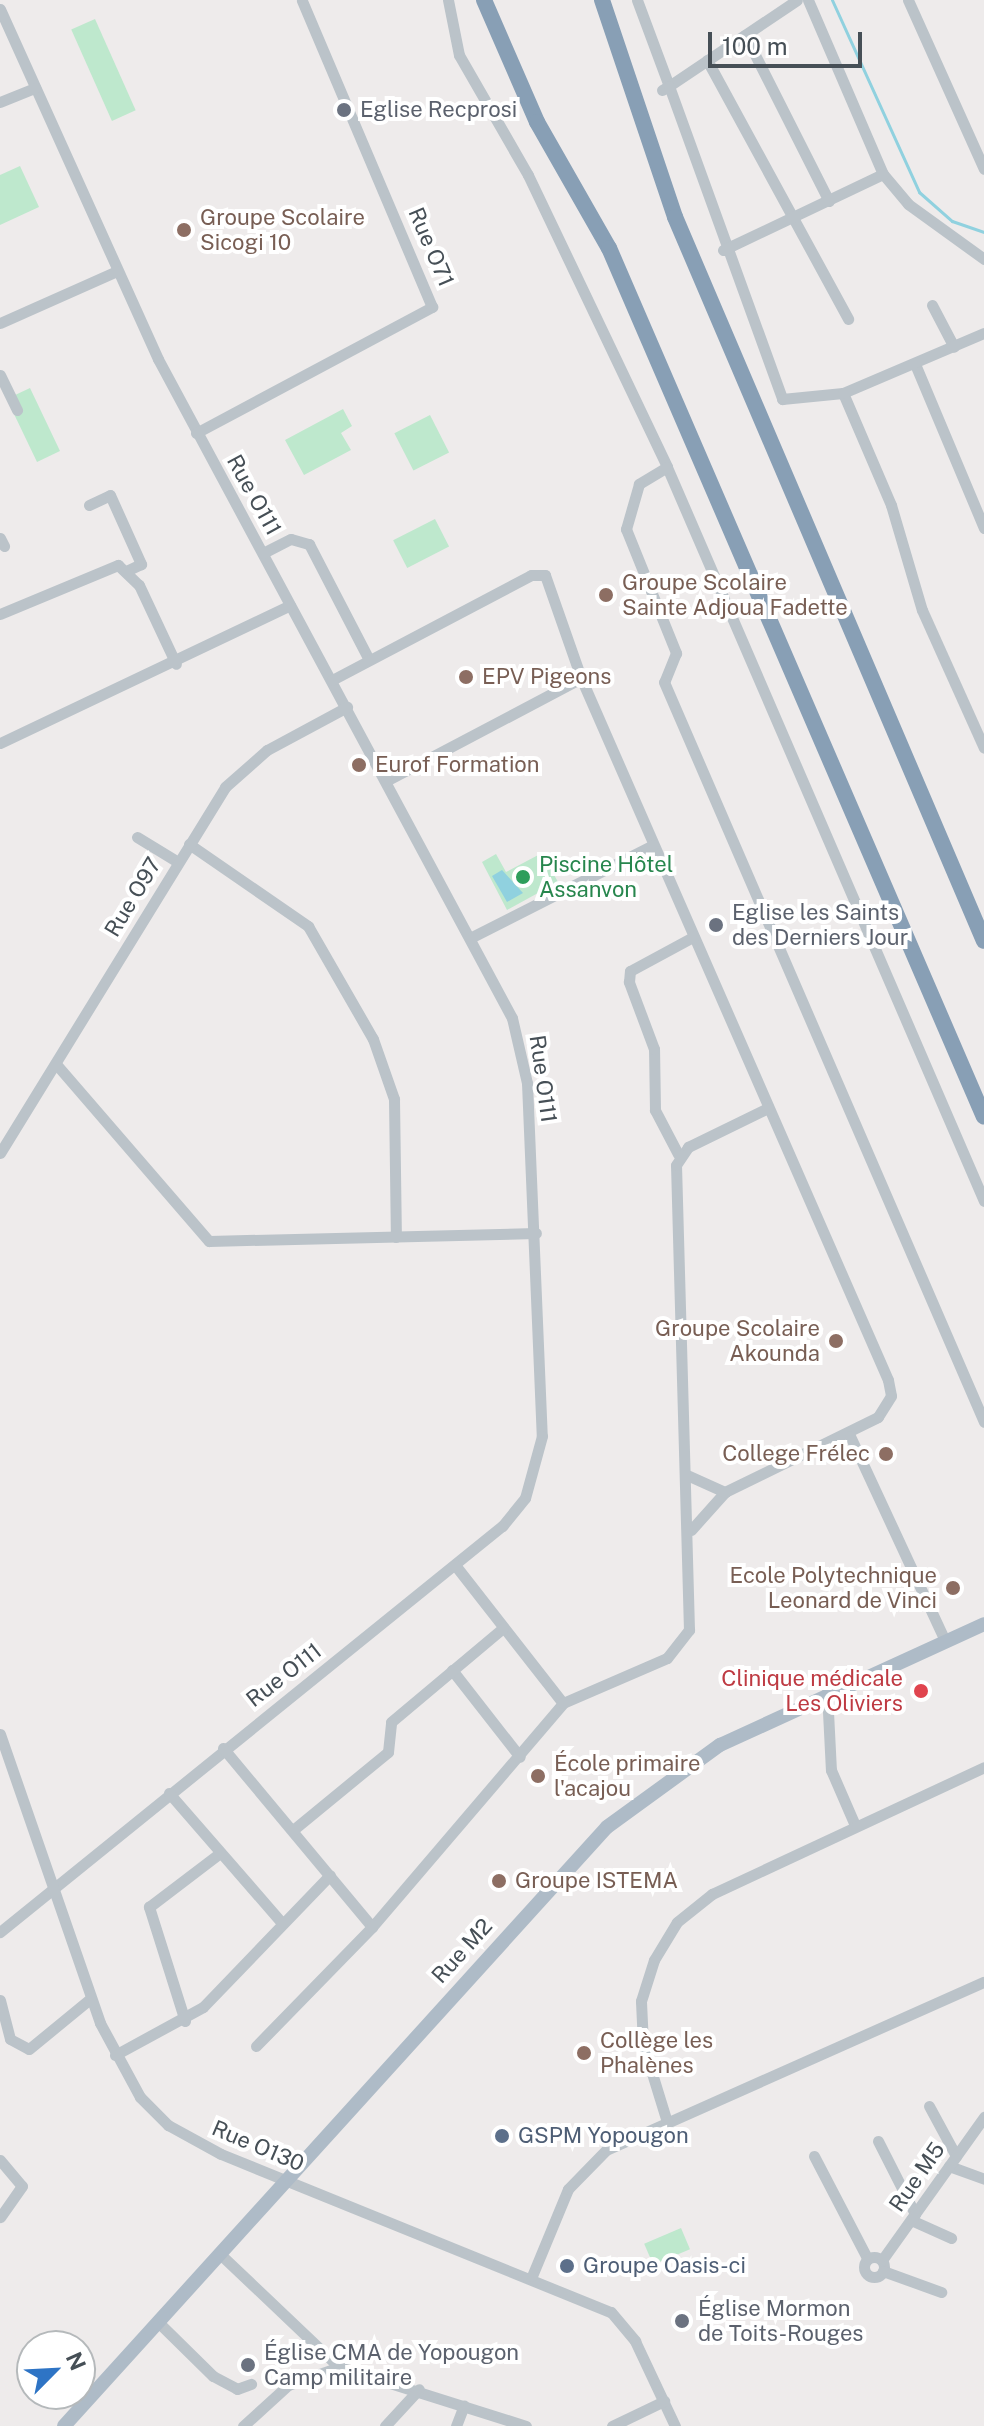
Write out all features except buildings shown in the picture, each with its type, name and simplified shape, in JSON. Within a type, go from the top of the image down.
[{"type":"highway","points":[[484,0],[537,122],[609,248],[984,1117]]},
{"type":"highway","points":[[602,0],[675,217],[984,941]]},
{"type":"highway","points":[[956,1054],[984,1132]]},
{"type":"main road","name":"Rue M2","points":[[64,2426],[607,1827],[692,1761],[827,1692],[984,1624]]},
{"type":"street","name":"Rue O71","points":[[196,433],[432,307],[302,0]]},
{"type":"street","points":[[448,0],[459,55],[528,175],[667,467],[984,1201]]},
{"type":"street","points":[[637,0],[723,250],[782,399],[843,393],[984,333]]},
{"type":"street","points":[[666,88],[797,0]]},
{"type":"street","points":[[808,0],[883,174],[908,204],[984,259]]},
{"type":"street","points":[[908,0],[984,169]]},
{"type":"street","name":"Rue O111","points":[[0,9],[117,271],[196,433],[470,938],[523,1049],[536,1233],[538,1468],[502,1526],[223,1748],[0,1932]]},
{"type":"street","points":[[745,35],[829,201]]},
{"type":"street","points":[[707,60],[848,319]]},
{"type":"street","points":[[0,102],[35,88]]},
{"type":"street","points":[[723,250],[883,174]]},
{"type":"street","points":[[0,323],[117,271]]},
{"type":"street","points":[[932,305],[954,347]]},
{"type":"street","points":[[915,364],[984,528]]},
{"type":"street","points":[[0,375],[17,410]]},
{"type":"street","points":[[843,393],[891,505],[916,597],[984,748]]},
{"type":"street","points":[[667,467],[639,484],[626,529],[676,653],[664,682],[984,1422]]},
{"type":"street","points":[[0,614],[102,569],[128,570],[141,564],[110,495],[89,505]]},
{"type":"street","points":[[263,553],[291,539],[309,544],[368,658]]},
{"type":"street","points":[[128,570],[176,664]]},
{"type":"street","points":[[332,680],[368,658],[542,572],[581,678],[888,1380],[887,1409],[850,1436],[725,1492],[691,1530]]},
{"type":"street","points":[[0,743],[176,664],[290,605]]},
{"type":"street","points":[[386,781],[581,678]]},
{"type":"street","name":"Rue O97","points":[[0,1153],[189,844],[243,768],[347,707]]},
{"type":"street","points":[[137,837],[178,862]]},
{"type":"street","points":[[189,844],[308,926],[373,1039],[394,1099],[396,1237]]},
{"type":"street","points":[[470,938],[653,845]]},
{"type":"street","points":[[256,2046],[372,1927],[563,1703],[679,1647],[693,1611],[678,1154],[655,1110],[654,1049],[629,982],[630,971],[693,937]]},
{"type":"street","points":[[56,1064],[209,1241],[536,1233]]},
{"type":"street","points":[[678,1154],[768,1108]]},
{"type":"street","points":[[850,1436],[945,1641]]},
{"type":"street","points":[[687,1475],[725,1492]]},
{"type":"street","points":[[455,1565],[563,1703]]},
{"type":"street","points":[[293,1830],[388,1752],[391,1722],[503,1628]]},
{"type":"street","points":[[452,1670],[520,1757]]},
{"type":"street","points":[[827,1692],[831,1770],[854,1823]]},
{"type":"street","name":"Rue O130","points":[[0,1734],[56,1888],[91,1998],[115,2055],[140,2097],[168,2125],[287,2181],[532,2276],[611,2312],[635,2341],[675,2426]]},
{"type":"street","points":[[223,1748],[372,1927]]},
{"type":"street","points":[[667,2122],[643,2044],[641,2001],[654,1960],[677,1922],[712,1894],[854,1823],[984,1767]]},
{"type":"street","points":[[169,1793],[281,1922]]},
{"type":"street","points":[[185,2021],[149,1907],[220,1853]]},
{"type":"street","points":[[115,2055],[185,2021],[330,1875]]},
{"type":"street","points":[[532,2276],[585,2165],[667,2122],[984,1982]]},
{"type":"street","points":[[0,2000],[10,2039],[29,2049],[91,1998]]},
{"type":"street","points":[[929,2106],[953,2161],[984,2179]]},
{"type":"street","name":"Rue M5","points":[[883,2266],[913,2217],[984,2117]]},
{"type":"street","points":[[878,2141],[913,2217],[951,2238]]},
{"type":"street","points":[[814,2156],[867,2258],[866,2273],[883,2266]]},
{"type":"street","points":[[0,2160],[22,2186],[0,2217]]},
{"type":"street","points":[[220,2254],[339,2367],[419,2389],[526,2426]]},
{"type":"street","points":[[867,2258],[941,2292]]},
{"type":"street","points":[[158,2322],[213,2376],[237,2389],[251,2384]]},
{"type":"street","points":[[243,2426],[288,2385],[339,2367]]},
{"type":"street","points":[[385,2426],[419,2389]]},
{"type":"street","points":[[612,2426],[664,2401]]},
{"type":"street","points":[[456,2426],[464,2405]]},
{"type":"green space","points":[[95,19],[136,110],[112,121],[71,30]]},
{"type":"green space","points":[[20,166],[39,207],[0,225],[0,175]]},
{"type":"green space","points":[[30,388],[60,451],[37,462],[14,414],[13,396]]},
{"type":"green space","points":[[343,409],[352,426],[341,433],[351,450],[304,475],[285,440]]},
{"type":"green space","points":[[430,415],[449,452],[413,471],[394,433]]},
{"type":"green space","points":[[435,519],[449,547],[407,568],[393,540]]},
{"type":"green space","name":"Piscine Hôtel Assanvon","points":[[542,853],[558,882],[507,910],[482,862],[496,854],[506,872]]},
{"type":"green space","points":[[681,2228],[690,2249],[653,2265],[644,2244]]},
{"type":"water","name":"Piscine Hôtel Assanvon","points":[[502,870],[523,893],[507,902],[492,876]]},
{"type":"waterway","points":[[832,0],[919,192],[952,221],[984,232]]},
{"type":"place","name":"Eglise Recprosi","points":[[344,110]]},
{"type":"place","name":"Groupe Scolaire Sicogi 10","points":[[184,230]]},
{"type":"place","name":"Groupe Scolaire Sainte Adjoua Fadette","points":[[606,595]]},
{"type":"place","name":"EPV Pigeons","points":[[466,677]]},
{"type":"place","name":"Eurof Formation","points":[[359,765]]},
{"type":"place","name":"Piscine Hôtel Assanvon","points":[[523,877]]},
{"type":"place","name":"Eglise les Saints des Derniers Jour","points":[[716,925]]},
{"type":"place","name":"Groupe Scolaire Akounda","points":[[836,1341]]},
{"type":"place","name":"College Frélec","points":[[886,1454]]},
{"type":"place","name":"Ecole Polytechnique Leonard de Vinci","points":[[953,1588]]},
{"type":"place","name":"Clinique médicale Les Oliviers","points":[[921,1691]]},
{"type":"place","name":"École primaire l'acajou","points":[[538,1776]]},
{"type":"place","name":"Groupe ISTEMA","points":[[499,1881]]},
{"type":"place","name":"Collège les Phalènes","points":[[584,2053]]},
{"type":"place","name":"GSPM Yopougon","points":[[502,2136]]},
{"type":"place","name":"Groupe Oasis-ci","points":[[567,2266]]},
{"type":"place","name":"Église Mormon de Toits-Rouges","points":[[682,2321]]},
{"type":"place","name":"Église CMA de Yopougon Camp militaire","points":[[248,2365]]}]
